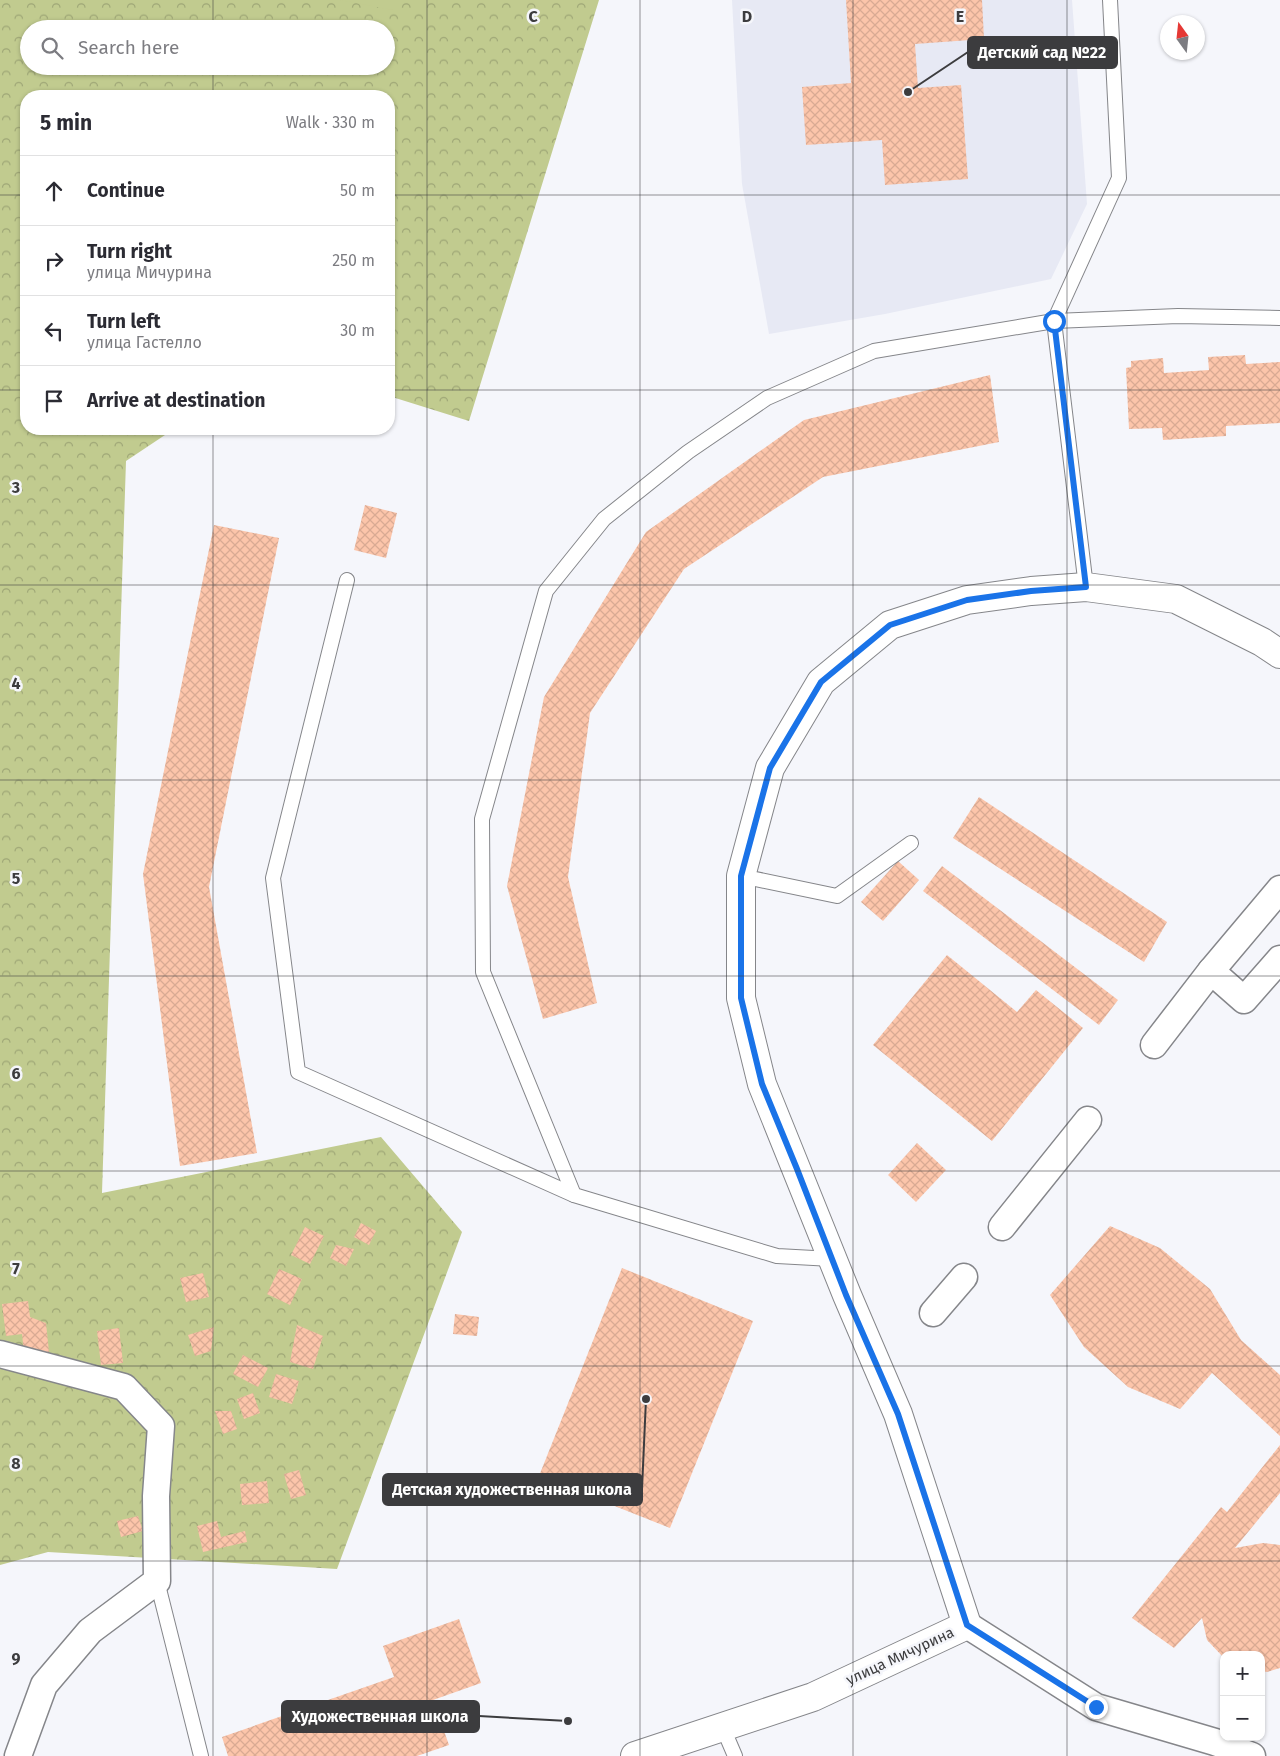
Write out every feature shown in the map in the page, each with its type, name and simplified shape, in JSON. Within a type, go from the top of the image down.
[{"type":"street","name":"улица Мичурина","points":[[635,1756],[813,1697],[967,1625],[898,1414],[832,1259],[762,1084],[741,998],[741,876],[770,768],[821,682],[890,625],[967,600],[1031,591],[1086,587],[1176,600],[1262,642],[1280,654]]},
{"type":"street","points":[[1154,1044],[1211,971],[1280,889]]},
{"type":"street","points":[[1211,971],[1244,1000],[1280,959]]},
{"type":"street","points":[[1002,1227],[1088,1120]]},
{"type":"street","points":[[933,1313],[964,1277]]},
{"type":"street","points":[[0,1354],[124,1387],[161,1426],[156,1496],[157,1581],[90,1631],[44,1685],[18,1756]]},
{"type":"street","points":[[967,1625],[1096,1707],[1215,1742],[1252,1756]]},
{"type":"lane","points":[[1086,587],[1054,321],[1119,178],[1110,0]]},
{"type":"lane","points":[[574,1195],[483,972],[482,820],[546,591],[604,519],[688,452],[767,398],[874,351],[1054,321],[1178,316],[1280,318]]},
{"type":"lane","points":[[347,580],[273,878],[298,1072],[574,1195],[777,1256],[832,1259]]},
{"type":"lane","points":[[741,876],[838,896],[911,843]]},
{"type":"lane","points":[[157,1581],[201,1756]]},
{"type":"lane","points":[[723,1728],[736,1756]]},
{"type":"shaded area","points":[[732,0],[1072,0],[1087,204],[1051,279],[885,314],[769,334],[742,184]]},
{"type":"green space","points":[[0,0],[599,0],[469,421],[395,398],[395,90],[20,90],[20,435],[165,435],[126,461],[102,1193],[381,1137],[462,1232],[337,1569],[48,1552],[0,1565]]},
{"type":"green space","points":[[340,0],[408,0],[393,10]]},
{"type":"building","points":[[846,0],[982,0],[984,39],[915,44],[918,88],[961,85],[968,179],[885,185],[882,140],[806,145],[802,87],[851,83]]},
{"type":"building","points":[[1245,355],[1246,364],[1280,362],[1280,423],[1226,426],[1226,436],[1163,440],[1162,428],[1129,429],[1126,368],[1131,367],[1131,361],[1163,358],[1164,373],[1209,370],[1208,357]]},
{"type":"building","points":[[990,375],[999,442],[823,477],[684,569],[590,713],[568,877],[597,1003],[543,1019],[507,886],[544,697],[646,532],[804,420]]},
{"type":"building","points":[[365,505],[397,513],[386,558],[354,550]]},
{"type":"building","points":[[214,525],[279,538],[209,887],[257,1153],[180,1166],[143,874]]},
{"type":"building","points":[[979,797],[1167,922],[1144,962],[953,838]]},
{"type":"building","points":[[898,861],[919,880],[883,921],[861,902]]},
{"type":"building","points":[[942,866],[1118,1000],[1099,1025],[923,891]]},
{"type":"building","points":[[947,955],[1017,1012],[1036,990],[1083,1028],[992,1141],[873,1045]]},
{"type":"building","points":[[917,1143],[946,1170],[916,1202],[888,1175]]},
{"type":"building","points":[[361,1223],[376,1231],[369,1245],[354,1237]]},
{"type":"building","points":[[1110,1226],[1160,1248],[1210,1289],[1241,1340],[1280,1375],[1280,1436],[1212,1373],[1180,1409],[1128,1387],[1084,1347],[1050,1295]]},
{"type":"building","points":[[305,1227],[324,1236],[310,1264],[291,1255]]},
{"type":"building","points":[[336,1245],[354,1249],[346,1266],[330,1258]]},
{"type":"building","points":[[622,1268],[753,1321],[670,1528],[539,1476]]},
{"type":"building","points":[[279,1269],[302,1279],[290,1305],[267,1294]]},
{"type":"building","points":[[203,1273],[209,1297],[186,1302],[180,1278]]},
{"type":"building","points":[[28,1301],[30,1317],[46,1323],[49,1352],[24,1354],[22,1334],[6,1336],[2,1304]]},
{"type":"building","points":[[455,1314],[479,1317],[477,1336],[453,1334]]},
{"type":"building","points":[[297,1325],[323,1336],[313,1369],[290,1362]]},
{"type":"building","points":[[214,1327],[211,1351],[195,1356],[188,1335]]},
{"type":"building","points":[[119,1328],[123,1363],[101,1365],[97,1331]]},
{"type":"building","points":[[243,1355],[268,1368],[258,1387],[233,1374]]},
{"type":"building","points":[[276,1374],[299,1381],[292,1404],[269,1397]]},
{"type":"building","points":[[253,1393],[260,1413],[244,1419],[237,1399]]},
{"type":"building","points":[[215,1411],[231,1411],[237,1429],[223,1434]]},
{"type":"building","points":[[1280,1445],[1280,1493],[1235,1548],[1263,1543],[1280,1545],[1280,1668],[1267,1672],[1265,1672],[1265,1651],[1220,1651],[1220,1654],[1207,1640],[1202,1618],[1174,1648],[1132,1618],[1221,1507],[1227,1512]]},
{"type":"building","points":[[299,1470],[306,1495],[291,1499],[284,1474]]},
{"type":"building","points":[[267,1481],[269,1503],[242,1505],[240,1484]]},
{"type":"building","points":[[138,1516],[143,1531],[121,1537],[117,1521]]},
{"type":"building","points":[[217,1521],[221,1537],[245,1531],[247,1542],[203,1552],[197,1526]]},
{"type":"building","points":[[459,1619],[481,1683],[433,1700],[449,1745],[417,1756],[228,1756],[222,1737],[394,1677],[383,1646]]},
{"type":"place","name":"Детский сад №22","points":[[908,92]]},
{"type":"place","name":"Детская художественная школа","points":[[646,1399]]},
{"type":"place","name":"Художественная школа","points":[[568,1721]]},
{"type":"route","points":[[1054,321],[1086,587],[1031,591],[967,600],[890,625],[821,682],[770,768],[741,876],[741,998],[762,1084],[846,1295],[898,1414],[967,1625],[1096,1707]]}]
